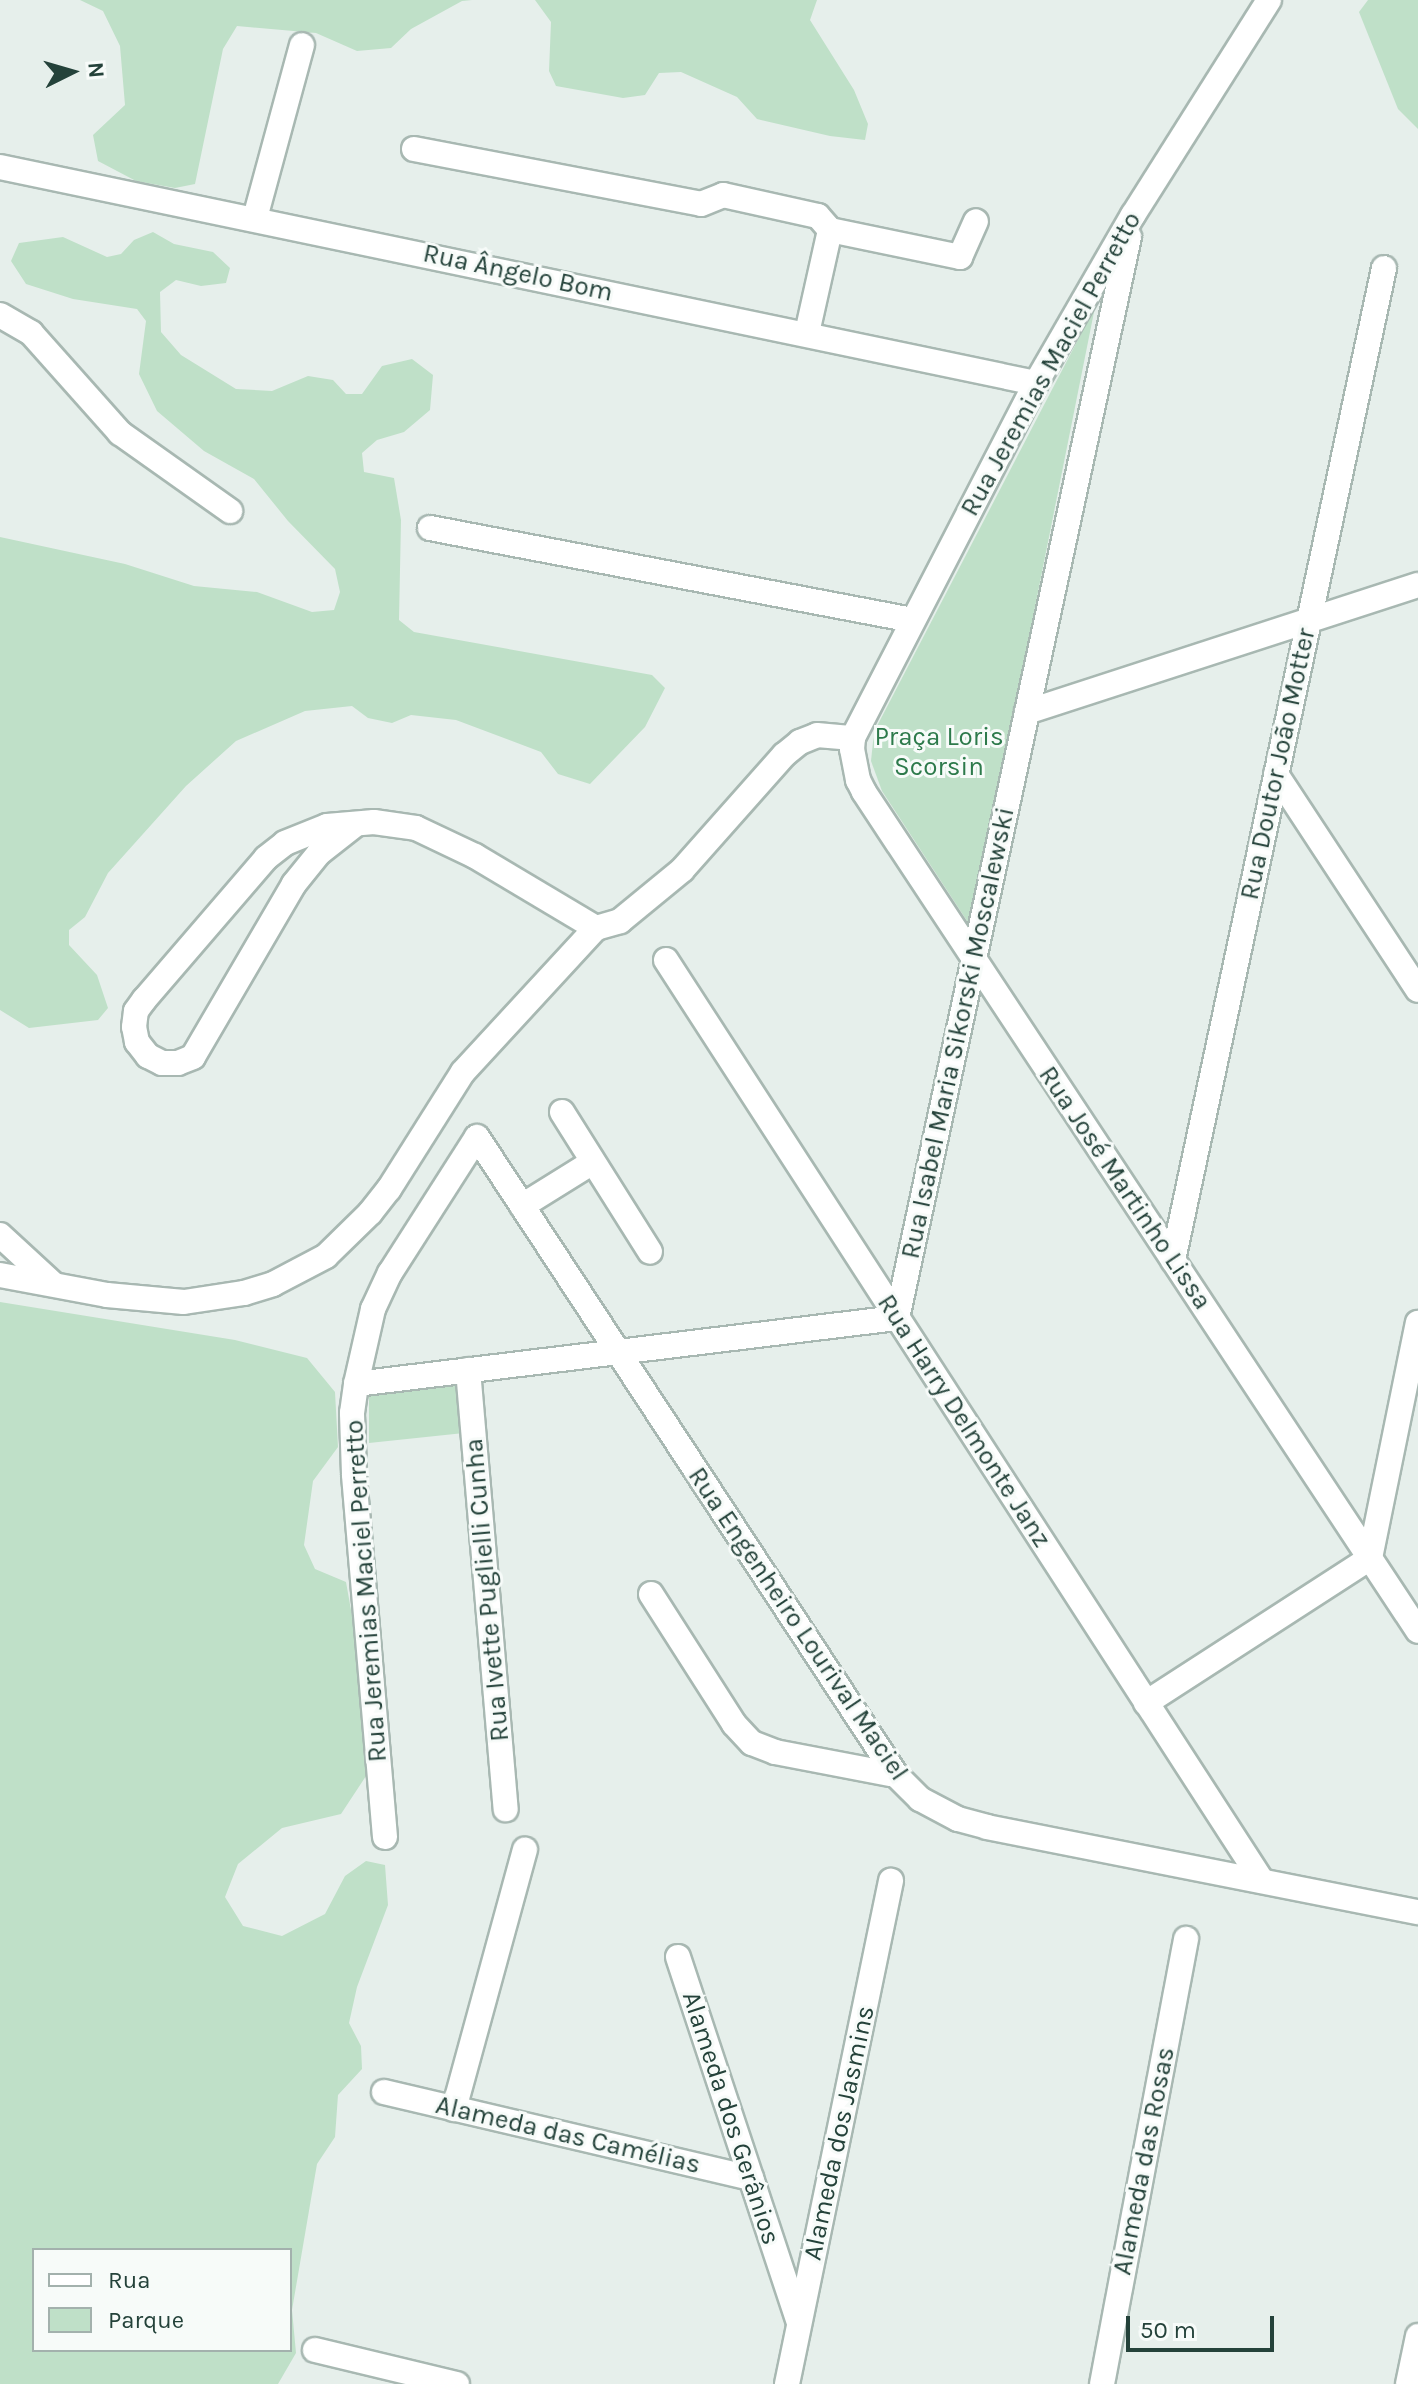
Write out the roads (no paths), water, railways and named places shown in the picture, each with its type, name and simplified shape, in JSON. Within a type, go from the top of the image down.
[{"type":"street","name":"Rua Jeremias Maciel Perretto","points":[[853,738],[1036,383],[1133,215],[1269,0]]},
{"type":"street","points":[[255,218],[302,45]]},
{"type":"street","points":[[414,149],[701,204],[723,195],[818,216],[830,230],[960,257],[976,221]]},
{"type":"street","name":"Rua Ângelo Bom","points":[[0,167],[1036,383]]},
{"type":"street","name":"Rua Isabel Maria Sikorski Moscalewski","points":[[897,1318],[1133,215]]},
{"type":"street","points":[[807,333],[830,230]]},
{"type":"street","name":"Rua Doutor João Motter","points":[[1173,1260],[1384,268]]},
{"type":"street","points":[[0,315],[31,333],[120,433],[230,511]]},
{"type":"street","points":[[430,528],[912,620]]},
{"type":"street","points":[[1027,712],[1418,585]]},
{"type":"street","points":[[0,1275],[143,1300],[217,1299],[273,1284],[326,1256],[370,1213],[389,1189],[463,1072],[596,928],[620,921],[698,855],[784,755],[800,742],[817,735],[853,738]]},
{"type":"street","name":"Rua José Martinho Lissa","points":[[853,738],[858,780],[974,962],[1418,1631]]},
{"type":"street","points":[[1276,774],[1418,990]]},
{"type":"street","points":[[356,824],[319,853],[301,875],[193,1057],[178,1063],[162,1063],[148,1056],[137,1042],[134,1027],[136,1011],[248,875],[285,843],[327,826],[356,824],[394,824],[443,838],[596,928]]},
{"type":"street","name":"Rua Harry Delmonte Janz","points":[[666,960],[1262,1881]]},
{"type":"street","points":[[562,1112],[591,1163],[650,1252]]},
{"type":"street","name":"Rua Jeremias Maciel Perretto","points":[[385,1837],[352,1449],[356,1384],[373,1309],[390,1273],[477,1137]]},
{"type":"street","name":"Rua Engenheiro Lourival Maciel","points":[[477,1137],[896,1775],[920,1799],[958,1819],[1418,1912]]},
{"type":"street","points":[[522,1206],[591,1163]]},
{"type":"street","points":[[0,1235],[52,1283]]},
{"type":"street","points":[[356,1384],[897,1318]]},
{"type":"street","points":[[1146,1703],[1370,1558],[1418,1323]]},
{"type":"street","name":"Rua Ivette Puglielli Cunha","points":[[468,1370],[506,1809]]},
{"type":"street","points":[[651,1594],[734,1724],[752,1743],[775,1752],[896,1775]]},
{"type":"street","points":[[454,2109],[525,1850]]},
{"type":"street","name":"Alameda dos Jasmins","points":[[787,2384],[891,1881]]},
{"type":"street","name":"Alameda das Rosas","points":[[1102,2384],[1186,1939]]},
{"type":"street","name":"Alameda dos Gerânios","points":[[678,1957],[799,2325]]},
{"type":"street","name":"Alameda das Camélias","points":[[384,2092],[751,2178]]},
{"type":"street","points":[[1408,2384],[1418,2336]]},
{"type":"street","points":[[315,2350],[457,2384]]},
{"type":"park label","name":"Praça Loris Scorsin","points":[[939,752]]}]
